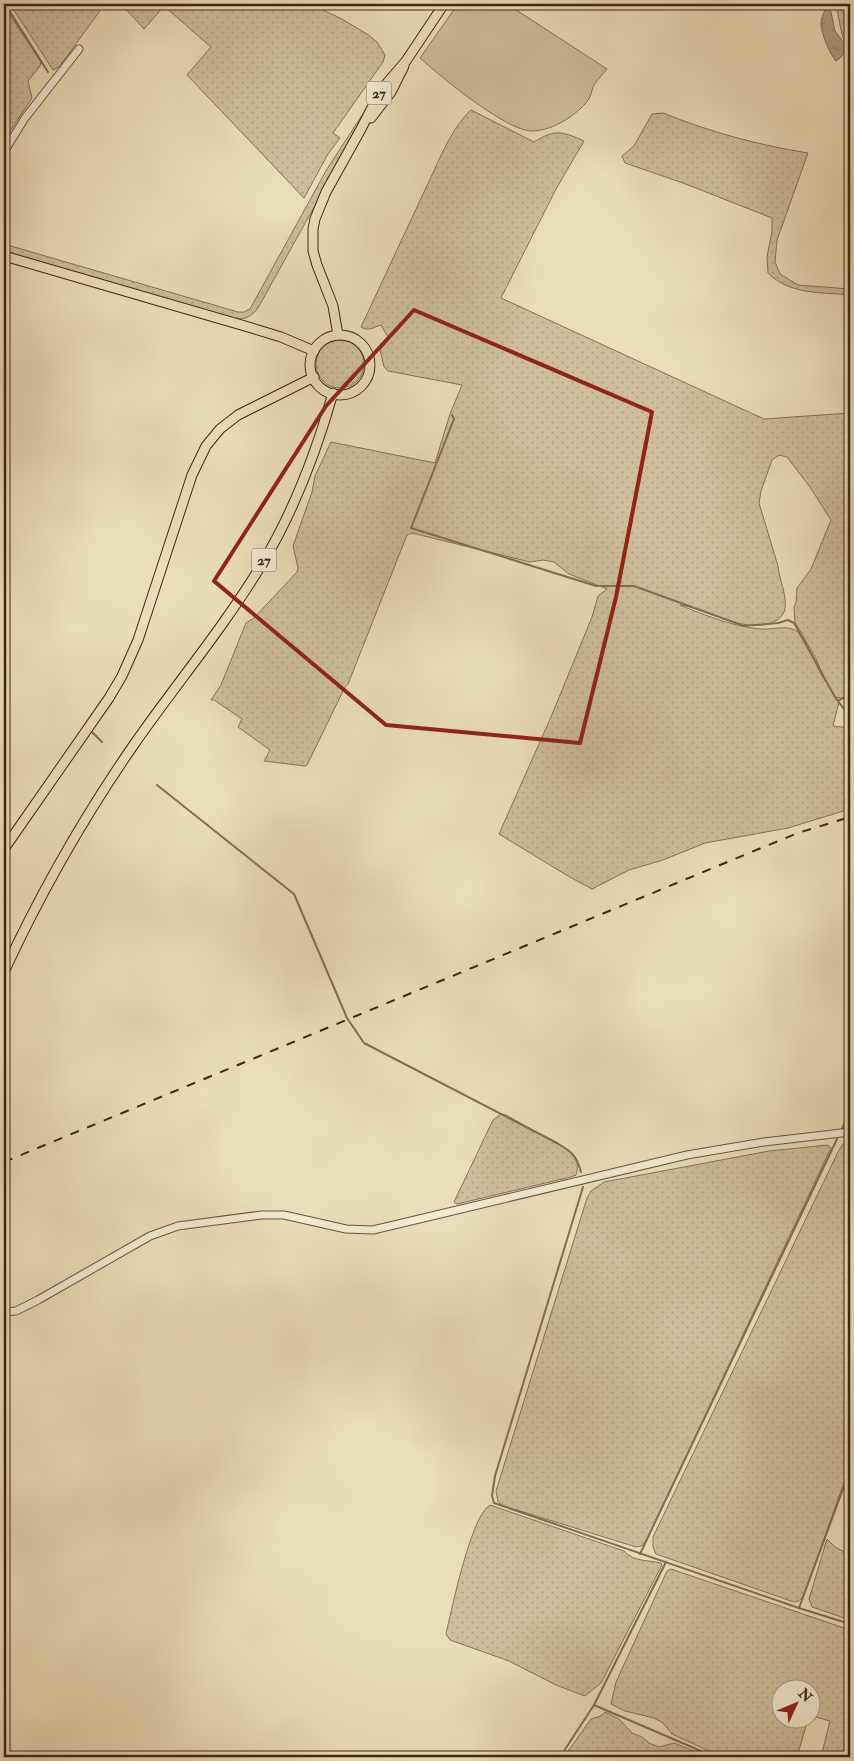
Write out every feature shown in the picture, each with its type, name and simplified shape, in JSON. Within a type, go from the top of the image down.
[{"type":"main road","name":"27","points":[[338,335],[333,306],[315,258],[312,244],[316,216],[326,192],[361,130],[391,92],[406,61],[444,4]]},
{"type":"main road","points":[[4,256],[263,332],[295,342],[314,351]]},
{"type":"main road","points":[[338,335],[350,336],[363,345],[369,355],[370,369],[365,382],[356,390],[345,394],[334,394],[323,389],[314,378],[311,364],[314,351],[324,340],[338,335]]},
{"type":"main road","points":[[4,849],[122,676],[138,640],[192,475],[206,446],[220,430],[238,416],[314,378]]},
{"type":"main road","name":"27","points":[[4,972],[44,891],[88,816],[136,743],[237,602],[262,563],[284,523],[307,474],[334,394]]},
{"type":"street","points":[[4,152],[25,118],[79,49]]},
{"type":"street","points":[[4,1312],[16,1311],[150,1236],[178,1226],[261,1215],[284,1215],[346,1229],[373,1230],[687,1155],[764,1142],[850,1132]]},
{"type":"highlighted area","points":[[414,310],[652,412],[616,597],[580,743],[386,725],[214,581],[326,406]]},
{"type":"shaded area","points":[[10,4],[105,4],[59,67],[53,70]]},
{"type":"shaded area","points":[[128,4],[310,4],[340,18],[367,34],[377,42],[385,55],[383,62],[333,133],[340,138],[328,154],[304,198],[187,75],[211,47],[164,6],[144,29],[125,8]]},
{"type":"shaded area","points":[[458,4],[507,4],[607,69],[594,85],[587,102],[567,119],[546,129],[531,131],[506,122],[473,101],[420,58]]},
{"type":"shaded area","points":[[836,4],[850,4],[850,52],[842,35]]},
{"type":"shaded area","points":[[4,6],[41,62],[28,81],[32,98],[4,140]]},
{"type":"shaded area","points":[[374,97],[258,308],[248,317],[235,319],[4,251],[4,244],[238,312],[244,312],[250,309],[327,169]]},
{"type":"shaded area","points":[[471,110],[534,142],[553,133],[564,133],[584,141],[556,189],[501,298],[764,419],[850,413],[850,696],[836,697],[839,702],[833,726],[850,728],[850,809],[788,828],[705,843],[663,860],[629,870],[592,889],[499,834],[551,717],[592,617],[598,596],[607,589],[569,574],[554,562],[543,560],[530,562],[412,533],[407,535],[348,684],[307,765],[264,761],[270,750],[238,727],[242,719],[214,700],[211,700],[221,685],[246,623],[254,618],[297,572],[298,568],[293,546],[312,492],[315,476],[331,442],[435,463],[450,414],[462,385],[388,371],[384,367],[380,350],[389,339],[381,325],[369,329],[361,327],[444,148],[463,118]],"holes":[[[779,455],[787,457],[810,487],[831,520],[811,569],[797,588],[794,607],[795,622],[815,657],[826,682],[806,644],[795,630],[790,628],[761,629],[742,626],[680,605],[741,624],[766,624],[777,620],[782,615],[785,608],[784,592],[759,503],[761,491],[772,460]]]},
{"type":"shaded area","points":[[663,113],[734,137],[808,153],[777,240],[775,262],[780,274],[798,285],[850,289],[850,295],[817,293],[796,289],[777,280],[768,273],[767,257],[772,231],[772,218],[683,183],[625,163],[622,156],[634,146],[652,114]]},
{"type":"shaded area","points":[[340,340],[349,342],[357,347],[362,355],[364,364],[362,373],[357,381],[349,386],[340,388],[331,386],[323,381],[318,373],[316,364],[318,355],[323,347],[331,342]]},
{"type":"shaded area","points":[[501,1114],[570,1151],[577,1162],[576,1175],[457,1204],[454,1202],[493,1120]]},
{"type":"shaded area","points":[[850,1142],[850,1466],[804,1594],[799,1601],[794,1602],[656,1554],[653,1547],[653,1537],[838,1152],[843,1144]]},
{"type":"shaded area","points":[[828,1145],[831,1148],[645,1543],[636,1547],[504,1506],[498,1502],[496,1491],[587,1198],[591,1191],[604,1182],[769,1151]]},
{"type":"shaded area","points":[[490,1505],[624,1551],[637,1559],[661,1563],[662,1565],[601,1683],[585,1696],[556,1685],[509,1661],[450,1640],[446,1634],[458,1582],[470,1543],[476,1526]]},
{"type":"shaded area","points":[[827,1539],[835,1547],[850,1555],[850,1620],[812,1607],[809,1599]]},
{"type":"shaded area","points":[[671,1569],[850,1630],[850,1757],[821,1757],[830,1721],[822,1719],[822,1678],[772,1678],[772,1728],[805,1728],[797,1757],[722,1757],[672,1734],[663,1723],[654,1718],[625,1711],[611,1704],[616,1682],[667,1571]]},
{"type":"shaded area","points":[[605,1712],[619,1719],[632,1733],[642,1737],[649,1743],[659,1747],[674,1743],[709,1757],[564,1757],[591,1719],[601,1716]]},
{"type":"water","points":[[827,5],[831,12],[835,31],[847,47],[836,61],[826,44],[821,24]]},
{"type":"waterway","points":[[5,4],[48,72]]},
{"type":"waterway","points":[[844,51],[850,58]]},
{"type":"waterway","points":[[452,415],[454,419],[411,528],[596,586],[634,586],[744,626],[778,623],[788,620],[794,623],[835,697],[850,717]]},
{"type":"waterway","points":[[839,700],[850,695]]},
{"type":"waterway","points":[[92,732],[102,742]]},
{"type":"waterway","points":[[157,785],[294,894],[347,1018],[364,1043],[557,1143],[573,1155],[581,1172]]},
{"type":"waterway","points":[[842,1129],[850,1110]]},
{"type":"waterway","points":[[640,1554],[837,1139]]},
{"type":"waterway","points":[[583,1187],[495,1476],[492,1496],[494,1503],[799,1608]]},
{"type":"waterway","points":[[850,1470],[799,1608],[850,1624]]},
{"type":"waterway","points":[[560,1757],[594,1705],[666,1562]]},
{"type":"waterway","points":[[594,1705],[715,1757]]},
{"type":"railway","points":[[4,1162],[798,833],[850,817]]}]
